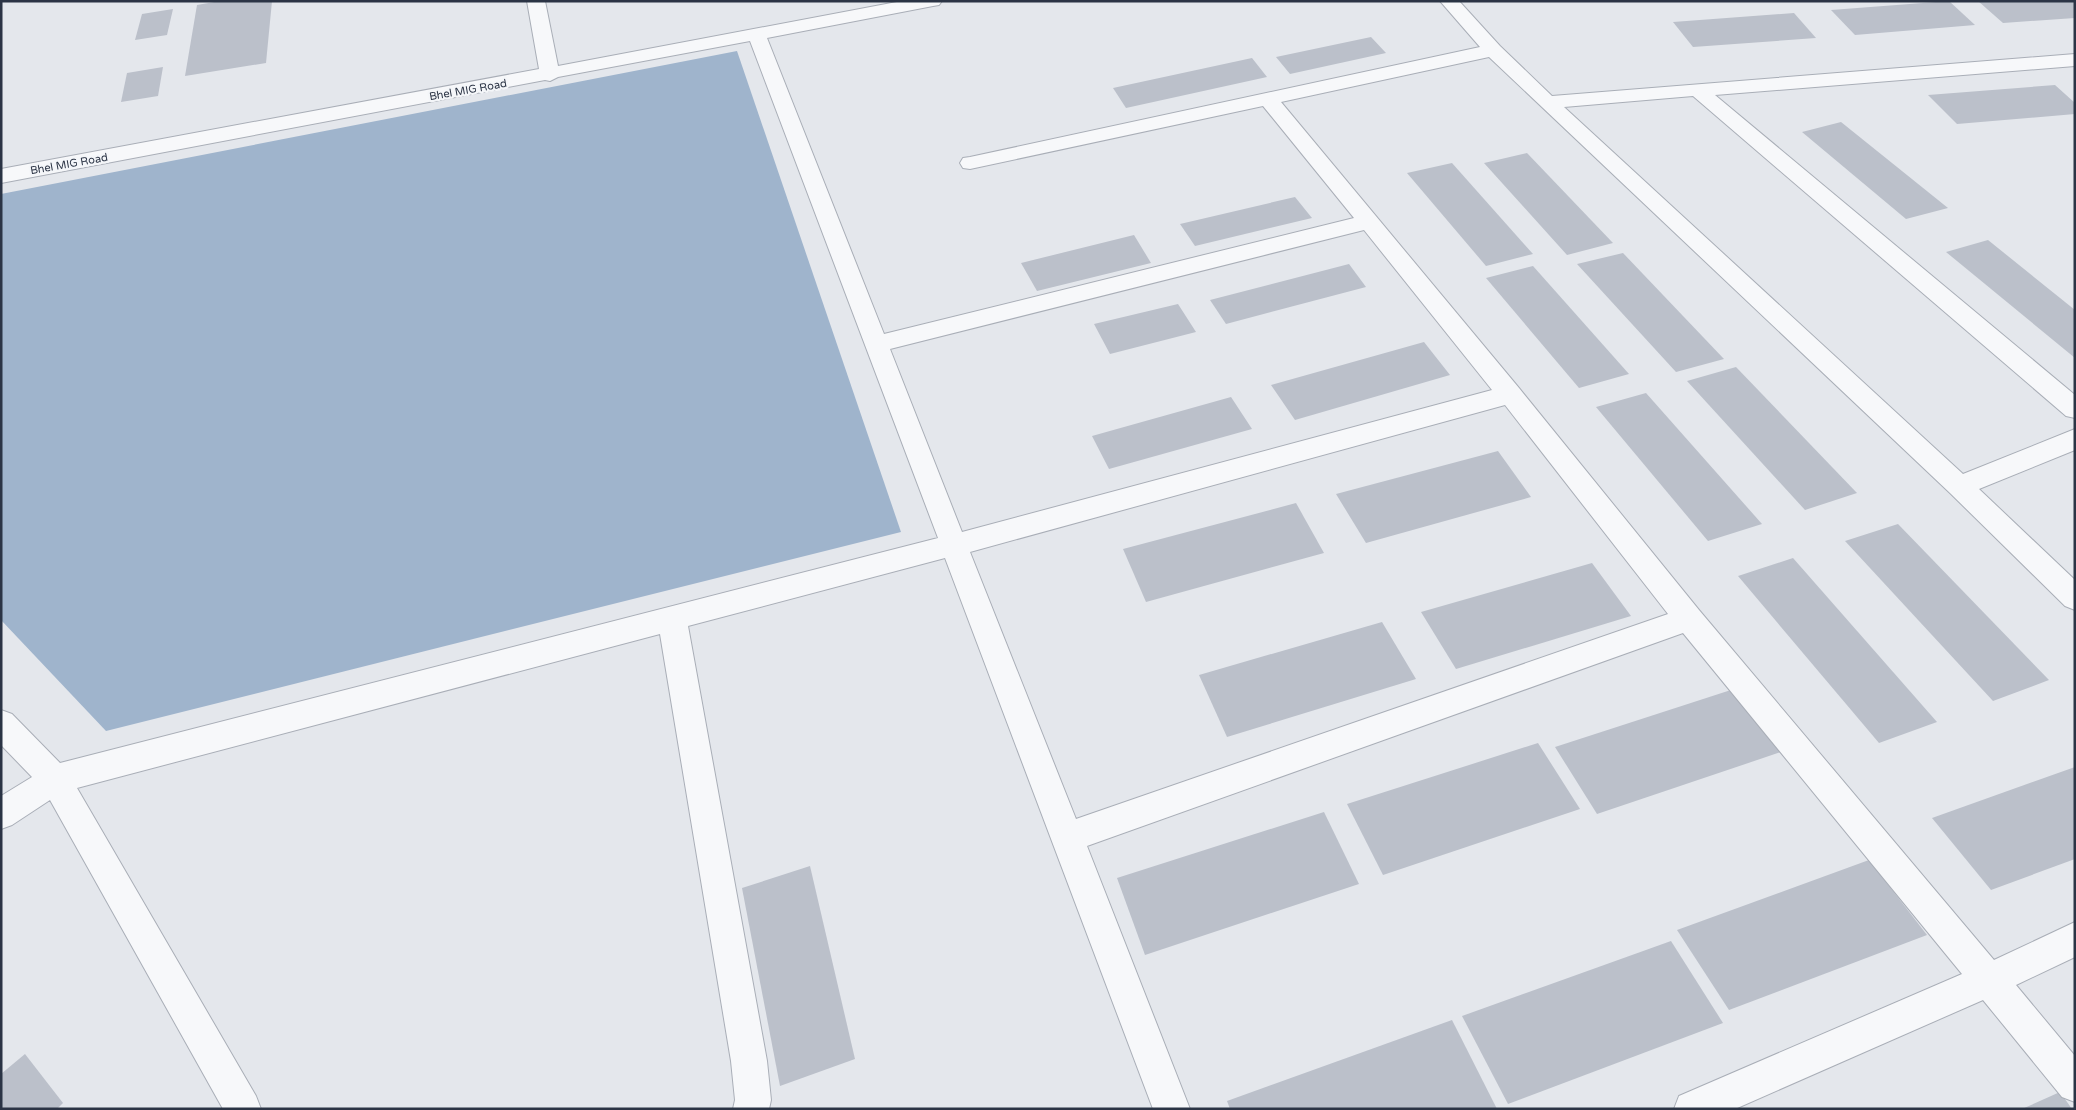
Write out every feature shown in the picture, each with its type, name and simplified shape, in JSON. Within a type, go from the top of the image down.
[{"type":"street","points":[[536,1],[550,75]]},
{"type":"street","name":"Bhel MIG Road","points":[[1,176],[550,75],[934,1]]},
{"type":"street","points":[[1449,1],[1493,50],[1546,102],[1960,486],[2075,598]]},
{"type":"street","points":[[757,35],[1172,1109]]},
{"type":"street","points":[[970,163],[1269,100],[1493,50]]},
{"type":"street","points":[[1546,102],[2075,60]]},
{"type":"street","points":[[1698,90],[2075,409]]},
{"type":"street","points":[[1269,100],[1367,222],[1510,394],[1688,618],[2075,1084]]},
{"type":"street","points":[[877,344],[1367,222]]},
{"type":"street","points":[[1,814],[55,779],[954,545],[1510,394]]},
{"type":"street","points":[[1960,486],[2075,440]]},
{"type":"street","points":[[672,618],[749,1062],[751,1109]]},
{"type":"street","points":[[1068,837],[1688,618]]},
{"type":"street","points":[[1,724],[55,779],[242,1109]]},
{"type":"street","points":[[1692,1109],[1989,980],[2075,939]]},
{"type":"water","points":[[737,51],[901,532],[106,731],[1,620],[1,194]]},
{"type":"building","points":[[220,1],[272,1],[266,63],[185,76],[197,5]]},
{"type":"building","points":[[1949,1],[1975,25],[1855,35],[1831,10]]},
{"type":"building","points":[[1978,1],[2075,1],[2075,18],[2003,23]]},
{"type":"building","points":[[173,9],[167,35],[135,40],[142,14]]},
{"type":"building","points":[[1794,13],[1816,38],[1693,47],[1673,22]]},
{"type":"building","points":[[1371,37],[1386,53],[1290,74],[1276,57]]},
{"type":"building","points":[[1252,58],[1267,77],[1126,108],[1113,88]]},
{"type":"building","points":[[163,67],[158,96],[121,102],[127,73]]},
{"type":"building","points":[[2055,85],[2075,103],[2075,114],[1957,124],[1928,95]]},
{"type":"building","points":[[1841,122],[1948,208],[1906,219],[1802,132]]},
{"type":"building","points":[[1527,153],[1613,243],[1567,255],[1484,163]]},
{"type":"building","points":[[1452,163],[1533,254],[1486,266],[1407,173]]},
{"type":"building","points":[[1295,197],[1312,218],[1195,246],[1180,224]]},
{"type":"building","points":[[1134,235],[1151,263],[1037,291],[1021,263]]},
{"type":"building","points":[[1988,240],[2075,310],[2075,358],[1946,252]]},
{"type":"building","points":[[1623,253],[1724,359],[1676,372],[1577,264]]},
{"type":"building","points":[[1349,264],[1366,287],[1226,324],[1210,300]]},
{"type":"building","points":[[1533,266],[1629,374],[1579,388],[1486,278]]},
{"type":"building","points":[[1178,304],[1196,332],[1110,354],[1094,324]]},
{"type":"building","points":[[1424,342],[1450,375],[1295,420],[1271,385]]},
{"type":"building","points":[[1736,367],[1857,493],[1805,510],[1687,381]]},
{"type":"building","points":[[1646,393],[1762,524],[1708,541],[1596,407]]},
{"type":"building","points":[[1231,397],[1252,429],[1109,469],[1092,436]]},
{"type":"building","points":[[1498,451],[1531,497],[1366,543],[1336,494]]},
{"type":"building","points":[[1296,503],[1324,553],[1146,602],[1123,549]]},
{"type":"building","points":[[1898,524],[2049,680],[1993,701],[1845,541]]},
{"type":"building","points":[[1793,558],[1937,722],[1879,743],[1738,576]]},
{"type":"building","points":[[1592,563],[1631,616],[1456,669],[1421,612]]},
{"type":"building","points":[[1382,622],[1416,679],[1227,737],[1199,675]]},
{"type":"building","points":[[1734,689],[1781,752],[1597,814],[1555,747]]},
{"type":"building","points":[[1538,743],[1580,809],[1383,875],[1347,804]]},
{"type":"building","points":[[2075,767],[2075,859],[1991,890],[1932,818]]},
{"type":"building","points":[[1324,812],[1359,884],[1145,955],[1117,878]]},
{"type":"building","points":[[1869,860],[1927,935],[1729,1010],[1677,930]]},
{"type":"building","points":[[810,866],[855,1059],[780,1086],[742,888]]},
{"type":"building","points":[[1671,941],[1723,1023],[1508,1104],[1462,1016]]},
{"type":"building","points":[[1452,1020],[1497,1109],[1230,1109],[1227,1101]]},
{"type":"building","points":[[25,1054],[63,1103],[57,1109],[1,1109],[1,1074]]},
{"type":"building","points":[[2060,1092],[2072,1109],[2022,1109]]}]
